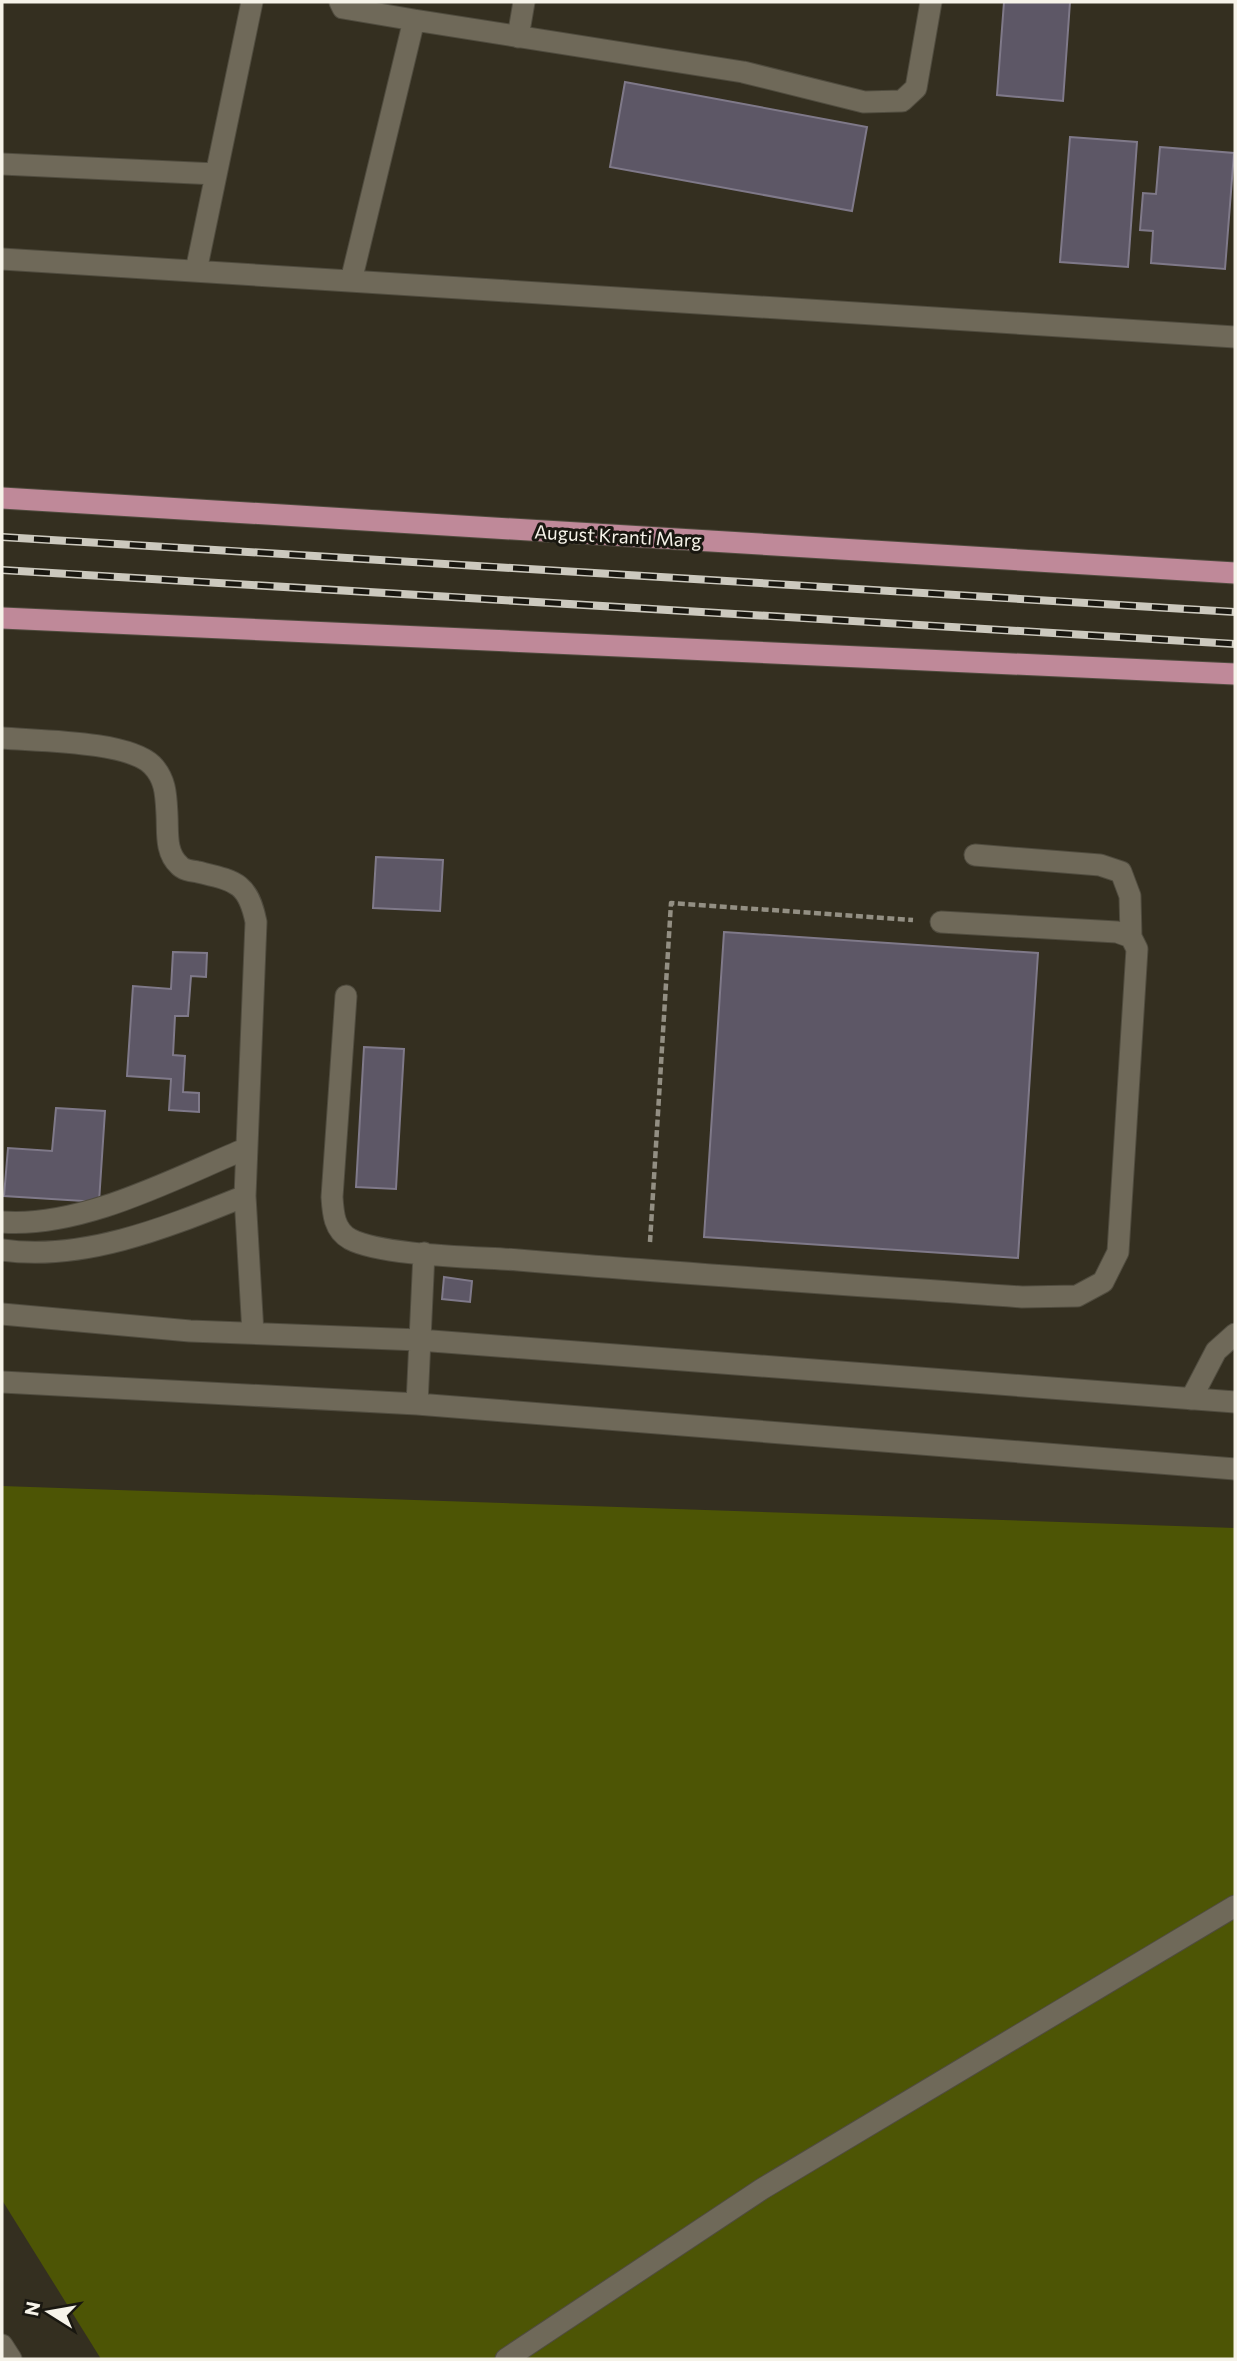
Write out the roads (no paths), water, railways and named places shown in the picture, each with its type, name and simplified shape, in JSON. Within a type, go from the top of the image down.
[{"type":"main road","name":"August Kranti Marg","points":[[2,498],[1235,573]]},
{"type":"main road","points":[[2,618],[1235,674]]},
{"type":"street","points":[[196,271],[252,2]]},
{"type":"street","points":[[340,2],[342,8],[743,72],[864,102],[902,101],[916,88],[931,2]]},
{"type":"street","points":[[518,37],[524,2]]},
{"type":"street","points":[[351,281],[414,20]]},
{"type":"street","points":[[2,164],[216,174]]},
{"type":"street","points":[[2,259],[1235,337]]},
{"type":"street","points":[[2,738],[119,749],[138,755],[154,766],[166,787],[168,842],[171,855],[180,867],[226,878],[241,886],[251,899],[256,922],[245,1196],[253,1333]]},
{"type":"street","points":[[346,996],[332,1198],[334,1220],[347,1238],[370,1247],[424,1253],[648,1271],[1022,1297],[1077,1296],[1103,1282],[1118,1252],[1137,949],[1131,937],[1130,896],[1121,872],[1100,865],[975,855]]},
{"type":"street","points":[[941,922],[1117,932],[1131,937]]},
{"type":"street","points":[[2,1222],[18,1223],[69,1217],[176,1178],[245,1149]]},
{"type":"street","points":[[2,1250],[22,1253],[81,1250],[190,1218],[245,1196]]},
{"type":"street","points":[[417,1404],[424,1253]]},
{"type":"street","points":[[2,1314],[253,1333],[419,1340],[1235,1402]]},
{"type":"street","points":[[1191,1399],[1216,1351],[1235,1334]]},
{"type":"street","points":[[2,1381],[417,1404],[1235,1469]]},
{"type":"street","points":[[506,2359],[762,2189],[1235,1906]]},
{"type":"street","points":[[2,2345],[11,2359]]},
{"type":"railway","points":[[2,537],[1235,612]]},
{"type":"railway","points":[[2,570],[1235,644]]}]
